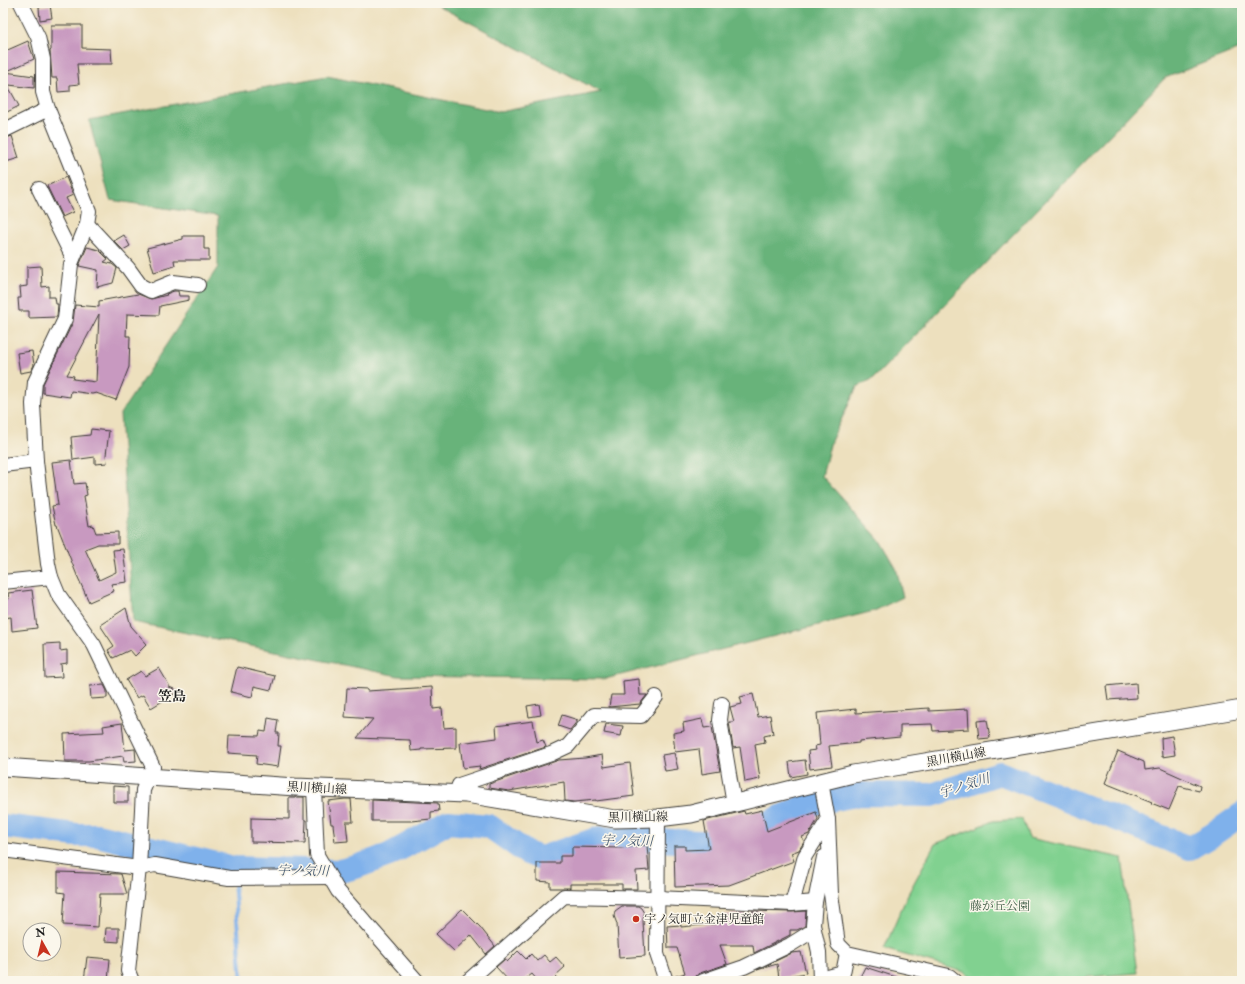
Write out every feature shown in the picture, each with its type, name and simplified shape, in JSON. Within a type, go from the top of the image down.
[{"type":"main road","name":"黒川横山線","points":[[3,767],[314,788],[466,794],[615,819],[658,831],[691,814],[821,786],[852,774],[1242,709]]},
{"type":"street","points":[[21,3],[38,37],[43,59],[43,92],[48,109],[89,211],[87,224],[70,264],[65,319],[35,382],[34,404],[36,461],[51,577],[58,594],[94,645],[153,767],[143,790],[139,862],[128,972],[132,981]]},
{"type":"street","points":[[3,131],[48,109]]},
{"type":"street","points":[[38,189],[73,258]]},
{"type":"street","points":[[87,224],[128,268],[141,286],[151,291],[173,282],[198,285]]},
{"type":"street","points":[[3,464],[36,461]]},
{"type":"street","points":[[3,582],[51,577]]},
{"type":"street","points":[[456,794],[458,785],[551,754],[568,746],[594,715],[642,716],[656,697]]},
{"type":"street","points":[[722,704],[720,720],[734,804]]},
{"type":"street","points":[[821,786],[826,814],[831,894],[838,944],[847,952],[949,976],[955,981]]},
{"type":"street","points":[[314,788],[317,855],[328,876],[338,891],[417,981]]},
{"type":"street","points":[[792,904],[805,856],[826,814]]},
{"type":"street","points":[[658,831],[657,954],[666,981]]},
{"type":"street","points":[[828,837],[815,902],[813,925],[818,952],[820,980],[847,977],[847,952]]},
{"type":"street","points":[[3,850],[139,862],[233,878],[328,876]]},
{"type":"street","points":[[468,981],[564,896],[657,898],[792,904],[815,902]]},
{"type":"street","points":[[703,981],[744,967],[790,945],[814,930]]},
{"type":"green space","points":[[433,3],[1242,3],[1242,48],[1165,78],[874,378],[857,387],[831,441],[822,476],[879,539],[896,568],[903,597],[874,611],[605,679],[398,676],[133,622],[120,414],[218,267],[218,216],[110,200],[89,120],[327,76],[500,112],[601,92]]},
{"type":"green space","name":"藤が丘公園","points":[[1022,819],[1029,838],[1122,858],[1137,973],[1087,977],[1084,981],[980,981],[964,972],[884,949],[908,894],[935,844],[993,821]]},
{"type":"building","points":[[50,5],[52,18],[40,20],[39,7]]},
{"type":"building","points":[[51,25],[82,25],[82,48],[111,49],[112,64],[77,64],[79,84],[70,85],[70,91],[58,92],[57,78],[52,78],[50,51]]},
{"type":"building","points":[[28,41],[34,59],[5,72],[34,76],[34,88],[9,85],[3,72],[3,52]]},
{"type":"building","points":[[3,77],[19,106],[3,114]]},
{"type":"building","points":[[12,136],[19,158],[6,162],[3,149],[3,139]]},
{"type":"building","points":[[66,177],[73,195],[66,198],[73,212],[62,217],[47,186]]},
{"type":"building","points":[[124,235],[130,246],[123,250],[114,241]]},
{"type":"building","points":[[183,236],[204,236],[204,249],[209,249],[209,260],[174,260],[175,266],[154,272],[147,248],[183,239]]},
{"type":"building","points":[[87,247],[99,250],[108,259],[104,262],[112,264],[117,268],[113,283],[97,287],[98,270],[79,266]]},
{"type":"building","points":[[41,266],[42,287],[49,286],[49,297],[55,297],[56,304],[58,304],[57,317],[29,318],[29,311],[19,311],[18,298],[21,298],[20,287],[27,286],[27,267]]},
{"type":"building","points":[[178,291],[179,296],[189,296],[189,300],[160,306],[159,315],[127,314],[126,336],[130,336],[129,367],[116,400],[96,393],[92,394],[71,391],[70,397],[43,393],[43,384],[73,322],[75,305],[99,307],[99,301],[138,294],[151,299],[167,295],[166,294]],"holes":[[[99,314],[96,382],[73,379],[74,376],[67,375]]]},
{"type":"building","points":[[32,351],[34,365],[31,371],[20,373],[17,353]]},
{"type":"building","points":[[91,429],[109,431],[106,455],[107,463],[95,464],[95,457],[73,460],[71,437],[90,435]]},
{"type":"building","points":[[71,460],[74,484],[85,483],[87,495],[84,496],[89,526],[93,525],[96,533],[118,532],[118,544],[98,544],[85,549],[99,580],[116,572],[113,550],[123,549],[127,582],[111,584],[114,591],[89,602],[56,525],[52,506],[58,505],[52,462]]},
{"type":"building","points":[[32,590],[37,628],[12,631],[11,617],[3,618],[3,599],[9,599],[8,593]]},
{"type":"building","points":[[126,608],[131,626],[147,644],[135,656],[130,650],[113,658],[108,650],[114,646],[100,625]]},
{"type":"building","points":[[60,643],[60,651],[67,650],[67,663],[61,664],[62,677],[45,678],[44,644]]},
{"type":"building","points":[[237,667],[275,676],[271,690],[254,686],[252,697],[231,692]]},
{"type":"building","points":[[159,668],[169,687],[179,691],[151,708],[143,695],[137,698],[126,680],[141,671],[145,676]]},
{"type":"building","points":[[639,679],[640,695],[647,695],[640,704],[609,707],[611,695],[624,695],[623,681]]},
{"type":"building","points":[[1136,683],[1137,698],[1108,700],[1106,686]]},
{"type":"building","points":[[104,685],[107,691],[107,698],[91,699],[90,686]]},
{"type":"building","points":[[432,687],[433,709],[442,708],[444,728],[456,727],[456,748],[421,749],[411,751],[410,740],[357,738],[373,719],[345,717],[347,688],[367,689],[367,691]]},
{"type":"building","points":[[753,694],[758,717],[770,715],[773,734],[764,736],[765,742],[755,744],[760,779],[745,782],[740,747],[733,748],[729,722],[734,722],[730,707],[742,704],[740,697]]},
{"type":"building","points":[[539,704],[541,715],[529,717],[527,706]]},
{"type":"building","points":[[929,708],[929,711],[968,709],[969,729],[933,731],[932,724],[900,725],[900,737],[829,746],[832,766],[810,769],[808,751],[816,750],[815,746],[820,745],[817,713],[856,709],[856,713]]},
{"type":"building","points":[[562,715],[578,720],[570,730],[558,726]]},
{"type":"building","points":[[268,718],[278,720],[276,733],[279,733],[278,746],[281,746],[278,767],[256,764],[257,755],[228,753],[229,735],[259,736],[260,731],[266,732]]},
{"type":"building","points":[[702,719],[704,728],[712,727],[720,771],[702,774],[699,749],[675,752],[673,733],[684,731],[683,723]]},
{"type":"building","points":[[987,720],[990,738],[979,739],[977,721]]},
{"type":"building","points":[[533,721],[537,742],[543,740],[546,747],[479,769],[480,766],[463,768],[460,743],[497,738],[496,726]]},
{"type":"building","points":[[122,723],[125,750],[135,749],[136,761],[124,762],[123,756],[89,761],[65,761],[64,734],[104,732],[103,726]]},
{"type":"building","points":[[606,724],[623,726],[621,736],[604,733]]},
{"type":"building","points":[[1172,736],[1175,755],[1162,757],[1161,738]]},
{"type":"building","points":[[1118,751],[1144,762],[1145,770],[1160,768],[1200,786],[1199,791],[1179,786],[1169,810],[1105,783]]},
{"type":"building","points":[[674,753],[678,769],[665,771],[662,755]]},
{"type":"building","points":[[602,755],[604,767],[630,763],[634,796],[596,801],[565,801],[564,782],[509,791],[489,788],[489,784],[559,760]]},
{"type":"building","points":[[805,760],[807,774],[791,777],[789,762]]},
{"type":"building","points":[[113,786],[128,787],[128,802],[113,802]]},
{"type":"building","points":[[289,797],[304,797],[304,820],[306,820],[305,843],[251,842],[251,818],[289,819]]},
{"type":"building","points":[[351,799],[353,822],[346,822],[348,841],[335,842],[328,801]]},
{"type":"building","points":[[372,800],[438,803],[439,811],[431,812],[431,819],[411,821],[372,821]]},
{"type":"building","points":[[762,810],[767,831],[816,812],[818,819],[809,834],[802,837],[804,842],[799,850],[791,853],[794,861],[729,885],[675,887],[674,846],[685,846],[685,850],[709,849],[704,821],[744,811],[745,814]]},
{"type":"building","points":[[647,845],[649,870],[636,871],[637,889],[622,889],[622,884],[570,884],[570,888],[550,888],[550,882],[537,881],[537,863],[560,863],[560,856],[572,856],[572,847],[621,848]]},
{"type":"building","points":[[58,872],[121,874],[127,894],[100,894],[98,927],[63,925],[65,893],[58,892]]},
{"type":"building","points":[[622,906],[638,906],[644,913],[645,956],[619,958],[617,924],[614,916],[615,911]]},
{"type":"building","points":[[462,909],[480,927],[495,946],[486,954],[471,935],[454,951],[436,934]]},
{"type":"building","points":[[752,911],[806,911],[805,926],[797,930],[790,930],[790,935],[754,953],[753,945],[720,945],[727,964],[700,973],[696,976],[695,980],[692,981],[674,981],[673,977],[685,973],[677,948],[668,948],[667,926],[681,925],[681,927],[722,923],[722,915],[752,914]]},
{"type":"building","points":[[106,928],[119,928],[119,942],[105,941]]},
{"type":"building","points":[[518,951],[526,959],[531,954],[537,961],[544,955],[550,962],[556,957],[565,967],[555,976],[560,981],[538,981],[532,974],[523,981],[509,981],[496,967],[505,959],[507,962]]},
{"type":"building","points":[[801,952],[806,973],[779,978],[777,964],[757,970],[792,953]]},
{"type":"building","points":[[87,957],[110,959],[108,981],[84,981]]},
{"type":"building","points":[[865,967],[902,979],[901,981],[858,981]]},
{"type":"waterway","name":"宇ノ気川","points":[[3,826],[76,835],[97,835],[233,868],[340,871],[389,855],[448,822],[489,826],[527,853],[541,858],[599,838],[724,843],[807,805],[860,794],[932,795],[1000,773],[1190,848],[1242,814]]},
{"type":"waterway","points":[[233,868],[242,981]]},
{"type":"place","name":"宇ノ気町立金津児童館","points":[[636,919]]},
{"type":"district","name":"笠島","points":[[172,696]]}]
